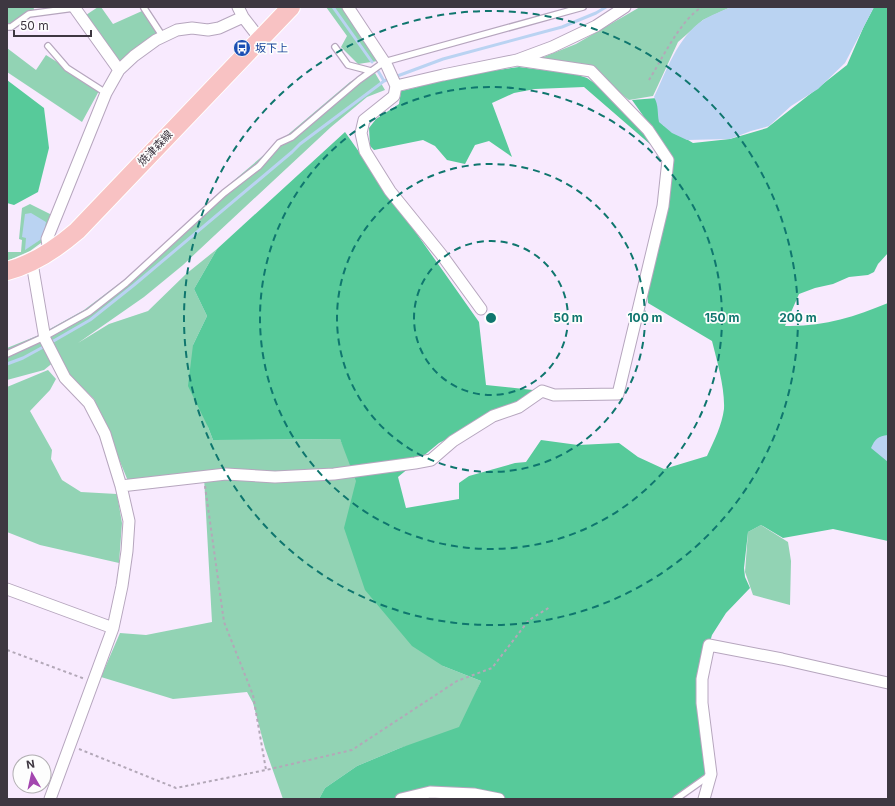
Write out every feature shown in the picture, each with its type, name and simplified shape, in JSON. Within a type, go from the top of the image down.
[{"type":"main road","name":"焼津森線","points":[[7,271],[32,263],[63,243],[77,230],[291,7]]},
{"type":"street","points":[[74,7],[119,70]]},
{"type":"street","points":[[348,7],[386,64],[395,84],[394,96],[364,120],[360,133],[365,151],[390,191],[441,254],[481,308]]},
{"type":"street","points":[[395,84],[516,60],[552,47],[596,26],[625,7]]},
{"type":"street","points":[[49,252],[47,239],[106,93],[119,70],[134,56],[163,37],[177,30],[192,28],[208,30],[219,28],[241,12],[260,39]]},
{"type":"street","points":[[121,486],[226,474],[275,477],[334,474],[415,463],[431,460],[453,441],[493,416],[519,407],[542,391],[554,395],[618,394],[663,206],[668,160],[648,130],[591,70],[516,60]]},
{"type":"street","points":[[32,263],[45,338],[65,378],[89,403],[105,434],[121,486],[129,521],[122,586],[113,628],[50,799]]},
{"type":"street","points":[[7,588],[113,628]]},
{"type":"street","points":[[704,799],[711,774],[702,704],[702,679],[709,645],[782,659],[888,683]]},
{"type":"street","points":[[401,799],[430,792],[474,794],[499,799]]},
{"type":"lane","points":[[7,27],[12,27],[29,14],[74,7]]},
{"type":"lane","points":[[7,354],[45,338],[89,312],[122,287],[224,193],[259,166],[279,143],[292,137],[358,80],[371,71],[386,64],[583,7]]},
{"type":"lane","points":[[144,8],[163,37]]},
{"type":"lane","points":[[48,46],[67,68],[106,93]]},
{"type":"lane","points":[[336,47],[348,65],[371,71]]},
{"type":"lane","points":[[676,799],[711,774]]},
{"type":"path","points":[[649,80],[680,29],[689,18],[702,7]]},
{"type":"path","points":[[204,477],[224,622],[253,695],[266,770]]},
{"type":"path","points":[[70,746],[176,788],[266,770],[352,750],[457,680],[492,668],[528,620],[550,608]]},
{"type":"path","points":[[7,650],[94,682]]},
{"type":"green space","points":[[7,7],[33,7],[35,11],[11,25],[7,33]]},
{"type":"green space","points":[[98,7],[101,7],[113,24],[142,11],[159,34],[120,64],[86,15]]},
{"type":"green space","points":[[326,7],[342,7],[378,58],[378,61],[358,64],[341,47],[347,36]]},
{"type":"green space","points":[[640,7],[731,7],[703,20],[678,42],[653,96],[629,100],[591,71],[570,69],[541,58],[576,44]]},
{"type":"green space","points":[[874,7],[888,7],[888,253],[878,264],[874,272],[868,275],[849,277],[833,284],[815,288],[799,294],[785,326],[825,323],[863,313],[888,303],[888,541],[833,529],[783,538],[761,525],[748,532],[744,568],[745,577],[750,588],[726,613],[712,635],[709,645],[702,703],[711,774],[676,799],[319,799],[325,788],[357,766],[400,748],[459,727],[481,681],[443,666],[412,646],[365,590],[344,528],[356,481],[340,439],[213,440],[188,386],[193,345],[207,316],[194,289],[217,249],[345,132],[479,322],[486,385],[542,391],[439,443],[398,477],[406,508],[459,499],[459,483],[469,476],[515,463],[526,462],[541,440],[578,445],[619,443],[638,457],[664,469],[707,456],[720,427],[724,409],[720,375],[712,341],[648,303],[646,281],[671,155],[632,100],[657,98],[663,125],[693,143],[730,139],[767,128],[847,65]]},
{"type":"green space","points":[[7,48],[36,70],[46,55],[100,89],[82,122],[7,72]]},
{"type":"green space","points":[[519,67],[575,74],[587,78],[604,90],[638,125],[666,158],[584,87],[535,89],[514,93],[492,103],[512,157],[489,141],[475,145],[465,164],[447,160],[435,146],[423,140],[374,150],[370,146],[369,128],[376,119],[399,104],[401,91],[452,78]]},
{"type":"green space","points":[[375,73],[385,90],[367,97],[331,127],[183,265],[144,297],[78,343],[109,324],[148,311],[186,274],[217,249],[194,289],[207,316],[193,345],[208,427],[213,440],[340,439],[443,666],[481,681],[459,732],[400,748],[357,766],[325,788],[319,799],[283,799],[265,748],[253,703],[247,692],[173,699],[101,677],[120,633],[146,635],[212,622],[204,477],[128,481],[94,399],[70,375],[60,357],[44,370],[7,380],[7,348],[39,335],[84,310],[153,258],[206,204],[350,82],[362,75]]},
{"type":"green space","points":[[7,80],[44,108],[49,148],[38,192],[14,205],[7,203]]},
{"type":"green space","points":[[30,204],[52,215],[45,240],[30,251],[7,261],[7,252],[21,252],[22,240],[19,239],[22,208]]},
{"type":"green space","points":[[48,370],[56,379],[50,390],[30,411],[52,450],[51,459],[62,480],[81,492],[117,494],[122,523],[119,563],[40,545],[7,532],[7,387]]},
{"type":"green space","points":[[761,525],[788,542],[791,561],[790,605],[753,595],[745,572],[748,532]]},
{"type":"water","points":[[731,7],[874,7],[845,63],[818,89],[791,106],[769,126],[730,139],[687,140],[672,133],[659,122],[656,100],[654,97],[679,45],[686,36],[703,20]]},
{"type":"water","points":[[31,213],[46,222],[43,238],[25,250],[26,238],[22,237],[25,214]]},
{"type":"water","points":[[888,435],[888,462],[871,448],[877,438]]},
{"type":"waterway","points":[[333,7],[372,62]]},
{"type":"waterway","points":[[50,343],[90,320],[134,285],[300,144],[384,81],[443,59],[562,27],[596,13],[606,7]]},
{"type":"waterway","points":[[378,71],[384,81]]},
{"type":"waterway","points":[[7,364],[23,358],[45,346]]},
{"type":"place","name":"坂下上","points":[[242,48]]}]
